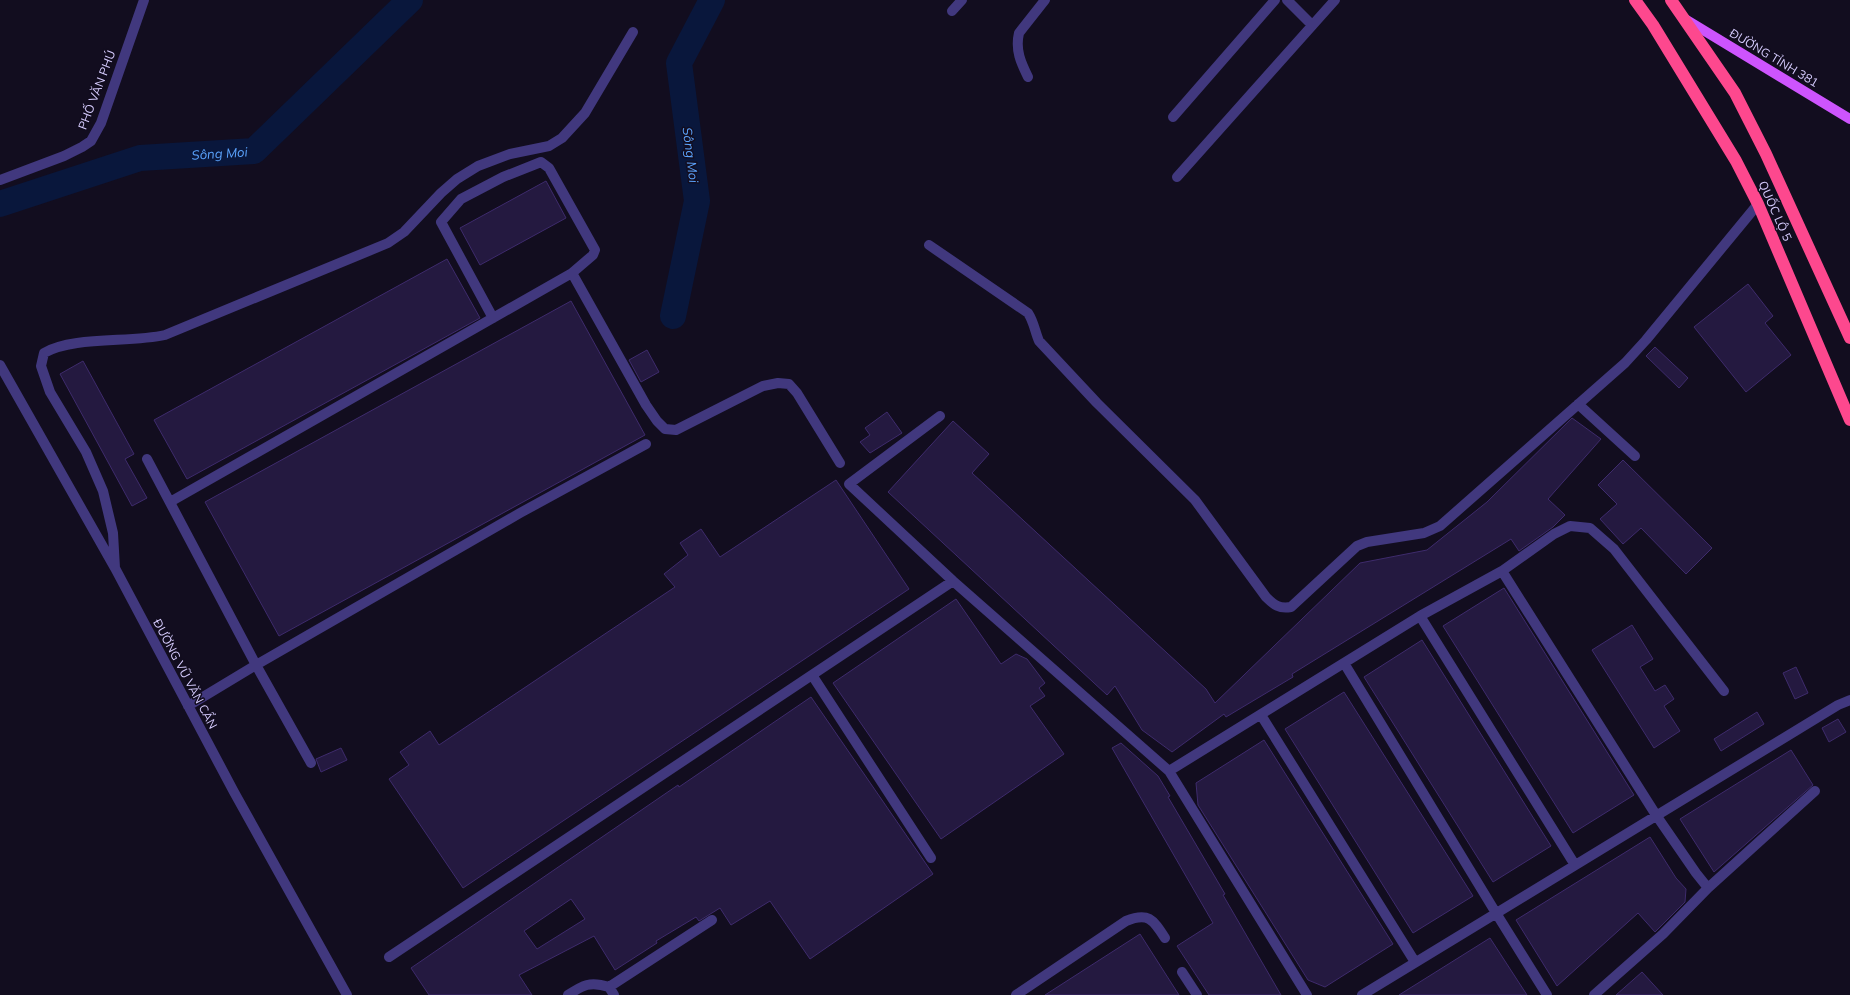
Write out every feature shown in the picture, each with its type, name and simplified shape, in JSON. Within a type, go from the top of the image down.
[{"type":"highway","name":"QUỐC LỘ 5","points":[[1635,0],[1653,25],[1736,160],[1758,204],[1850,420]]},
{"type":"highway","name":"QUỐC LỘ 5","points":[[1671,0],[1685,18],[1739,100],[1766,154],[1850,338]]},
{"type":"main road","name":"ĐƯỜNG TỈNH 381","points":[[1685,18],[1850,119]]},
{"type":"street","name":"PHỐ VĂN PHÚ","points":[[0,180],[64,156],[91,142],[101,123],[144,0]]},
{"type":"street","points":[[952,11],[962,0]]},
{"type":"street","points":[[1028,77],[1018,56],[1017,39],[1019,33],[1045,0]]},
{"type":"street","points":[[1173,117],[1275,0]]},
{"type":"street","points":[[1287,0],[1312,25]]},
{"type":"street","points":[[1176,177],[1335,0]]},
{"type":"street","points":[[115,568],[113,533],[103,491],[86,452],[50,392],[41,366],[44,353],[54,347],[148,339],[165,334],[388,243],[404,232],[441,193],[478,166],[510,154],[549,146],[562,138],[585,113],[633,32]]},
{"type":"street","points":[[170,502],[572,273],[593,256],[595,250],[550,168],[541,162],[503,177],[461,198],[441,222],[493,318]]},
{"type":"street","points":[[929,245],[1028,313],[1033,322],[1035,333],[1039,341],[1097,402],[1195,500],[1266,597],[1275,606],[1283,608],[1291,607],[1357,546],[1367,542],[1424,534],[1440,526],[1625,363],[1646,340],[1758,204]]},
{"type":"street","points":[[572,273],[646,405],[665,430],[676,430],[763,386],[778,383],[789,384],[797,393],[840,463]]},
{"type":"street","name":"ĐƯỜNG VŨ VĂN CẨN","points":[[0,365],[115,568],[188,706],[347,995]]},
{"type":"street","points":[[1578,404],[1635,456]]},
{"type":"street","points":[[940,416],[849,484],[953,581],[1169,771],[1306,995]]},
{"type":"street","points":[[188,706],[256,665],[520,513],[646,444]]},
{"type":"street","points":[[147,459],[256,665],[311,763]]},
{"type":"street","points":[[1169,771],[1420,616],[1502,571],[1554,534],[1570,526],[1590,528],[1614,549],[1724,691]]},
{"type":"street","points":[[1502,571],[1656,815],[1708,888]]},
{"type":"street","points":[[389,957],[953,581]]},
{"type":"street","points":[[1420,616],[1575,865]]},
{"type":"street","points":[[1344,663],[1496,914],[1547,995]]},
{"type":"street","points":[[812,675],[931,858]]},
{"type":"street","points":[[1362,995],[1656,815],[1838,705],[1850,700]]},
{"type":"street","points":[[1261,715],[1415,962]]},
{"type":"street","points":[[1594,995],[1663,934],[1708,888],[1815,792]]},
{"type":"street","points":[[1021,994],[1126,921],[1136,917],[1147,917],[1155,922],[1165,938]]},
{"type":"street","points":[[568,995],[583,985],[598,984],[611,991],[712,920]]},
{"type":"street","points":[[1182,972],[1197,995]]},
{"type":"building","points":[[546,181],[566,218],[480,265],[460,228]]},
{"type":"building","points":[[447,259],[480,318],[187,479],[154,420]]},
{"type":"building","points":[[1748,284],[1773,316],[1765,323],[1791,355],[1746,392],[1694,327]]},
{"type":"building","points":[[571,301],[645,435],[279,636],[205,502]]},
{"type":"building","points":[[1655,347],[1688,378],[1679,388],[1646,356]]},
{"type":"building","points":[[647,350],[659,372],[641,382],[629,360]]},
{"type":"building","points":[[83,361],[134,454],[125,459],[147,498],[132,506],[60,374]]},
{"type":"building","points":[[887,412],[902,433],[870,453],[860,442],[870,435],[865,428]]},
{"type":"building","points":[[1572,418],[1601,439],[1548,499],[1565,515],[1553,527],[1519,551],[1511,539],[1292,674],[1293,677],[1226,717],[1224,714],[1172,752],[1142,730],[1115,686],[1107,695],[888,492],[953,421],[989,454],[972,473],[1206,689],[1215,703],[1360,563],[1427,550],[1487,502]]},
{"type":"building","points":[[1623,460],[1712,548],[1686,574],[1641,528],[1623,544],[1600,519],[1617,504],[1598,485]]},
{"type":"building","points":[[836,480],[909,589],[463,888],[389,779],[409,765],[400,752],[430,731],[439,745],[675,587],[664,574],[688,555],[680,543],[701,529],[720,557]]},
{"type":"building","points":[[1504,588],[1634,795],[1573,833],[1443,626]]},
{"type":"building","points":[[956,599],[1001,664],[1016,654],[1027,659],[1045,683],[1039,688],[1045,696],[1030,706],[1064,754],[941,839],[833,683]]},
{"type":"building","points":[[1632,625],[1653,659],[1640,667],[1655,691],[1665,685],[1674,699],[1664,706],[1680,731],[1654,748],[1592,650]]},
{"type":"building","points":[[1422,640],[1551,846],[1493,882],[1364,677]]},
{"type":"building","points":[[1796,667],[1808,693],[1795,699],[1783,673]]},
{"type":"building","points":[[1344,692],[1473,896],[1413,933],[1285,729]]},
{"type":"building","points":[[811,697],[933,874],[810,959],[770,901],[731,925],[720,908],[699,921],[696,917],[656,941],[657,943],[615,970],[594,936],[519,975],[532,995],[429,995],[411,968],[678,785],[679,787]],"holes":[[[571,899],[585,919],[537,949],[524,931]]]},
{"type":"building","points":[[1757,712],[1764,724],[1721,751],[1714,739]]},
{"type":"building","points":[[1838,719],[1846,732],[1829,742],[1822,728]]},
{"type":"building","points":[[1264,740],[1393,944],[1325,987],[1308,980],[1198,805],[1196,783]]},
{"type":"building","points":[[1121,743],[1158,776],[1170,796],[1168,797],[1225,894],[1223,895],[1281,995],[1209,995],[1177,946],[1213,923],[1112,748]]},
{"type":"building","points":[[341,748],[347,760],[321,772],[316,759]]},
{"type":"building","points":[[1791,750],[1813,785],[1714,872],[1680,819]]},
{"type":"building","points":[[1650,837],[1676,878],[1686,889],[1685,902],[1655,932],[1638,913],[1557,986],[1516,920]]},
{"type":"building","points":[[1140,934],[1179,995],[1045,995]]},
{"type":"building","points":[[1490,938],[1527,995],[1399,995]]},
{"type":"building","points":[[1642,972],[1663,995],[1616,995]]},
{"type":"waterway","name":"Sông Moi","points":[[0,204],[140,158],[254,151],[410,0]]},
{"type":"waterway","name":"Sông Moi","points":[[673,316],[697,201],[679,63],[712,0]]}]
